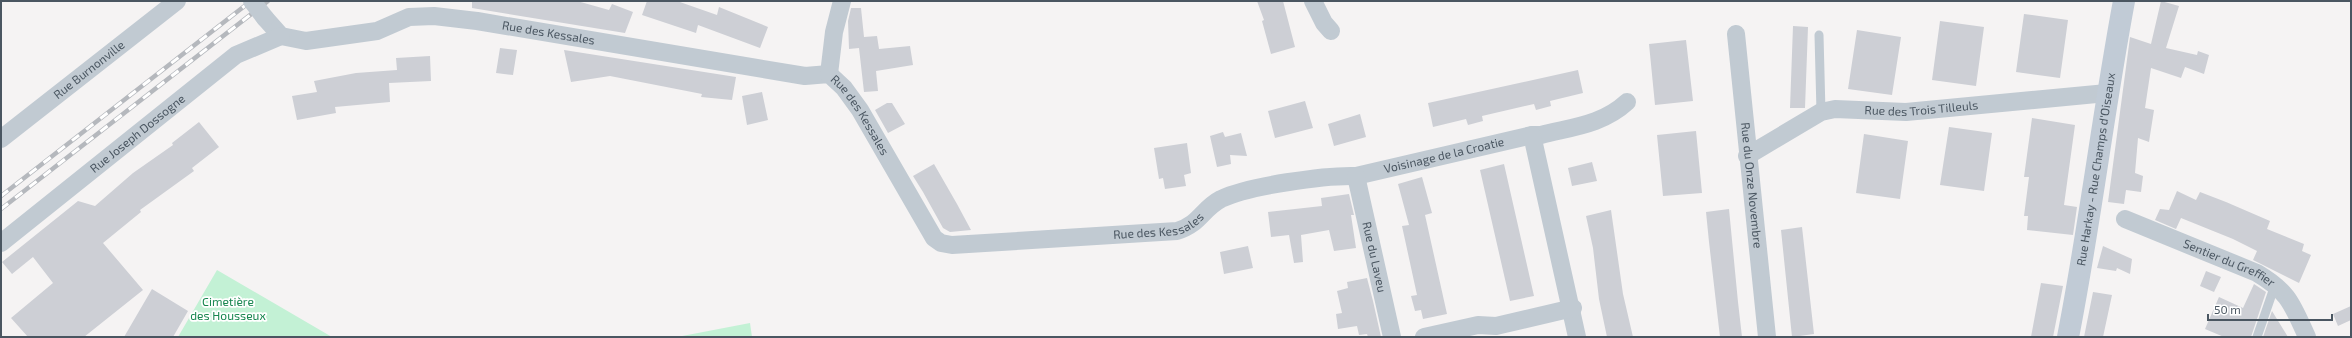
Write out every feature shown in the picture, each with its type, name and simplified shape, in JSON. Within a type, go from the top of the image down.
[{"type":"street","name":"Rue Burnonville","points":[[1,139],[177,1]]},
{"type":"street","points":[[252,1],[281,36]]},
{"type":"street","points":[[829,74],[834,32],[842,1]]},
{"type":"street","points":[[1314,1],[1324,23],[1331,31]]},
{"type":"street","name":"Rue Harkay - Rue Champs d'Oiseaux","points":[[2068,337],[2088,235],[2107,93],[2124,1]]},
{"type":"street","name":"Rue des Kessales","points":[[281,36],[306,40],[377,31],[410,9],[434,16],[477,21],[805,76],[829,74],[851,97],[934,238],[942,243],[952,245],[1177,231],[1196,222],[1213,204],[1244,191],[1338,176],[1356,176]]},
{"type":"street","name":"Rue du Onze Novembre","points":[[1736,34],[1767,337]]},
{"type":"street","name":"Rue Joseph Dossogne","points":[[1,243],[236,55],[281,36]]},
{"type":"street","name":"Rue des Trois Tilleuls","points":[[1748,156],[1821,112],[1835,110],[1906,112],[2107,93]]},
{"type":"street","name":"Voisinage de la Croatie","points":[[1356,176],[1602,120],[1614,114],[1627,102]]},
{"type":"street","points":[[1532,135],[1573,308],[1578,337]]},
{"type":"street","name":"Rue du Laveu","points":[[1356,176],[1392,337]]},
{"type":"street","name":"Sentier du Greffier","points":[[2125,219],[2257,273],[2275,285],[2290,300],[2307,337]]},
{"type":"street","points":[[1424,337],[1478,325],[1496,326],[1573,308]]},
{"type":"lane","points":[[1819,35],[1821,112]]},
{"type":"lane","points":[[2257,337],[2275,285]]},
{"type":"green space","name":"Cimetière des Housseux","points":[[217,270],[332,337],[178,337]]},
{"type":"green space","points":[[750,323],[752,337],[677,337]]},
{"type":"building","points":[[472,1],[577,1],[609,10],[612,4],[633,12],[625,33],[472,8]]},
{"type":"building","points":[[647,1],[677,1],[717,15],[719,7],[768,27],[760,48],[698,25],[696,33],[642,15]]},
{"type":"building","points":[[1257,1],[1283,1],[1295,47],[1271,54],[1262,21],[1264,20]]},
{"type":"building","points":[[2161,1],[2179,6],[2166,48],[2197,55],[2198,51],[2209,55],[2204,74],[2185,67],[2181,78],[2151,68],[2145,108],[2154,110],[2149,142],[2138,138],[2135,173],[2143,176],[2141,192],[2126,190],[2124,204],[2108,202],[2130,37],[2151,44]]},
{"type":"building","points":[[851,8],[861,8],[864,37],[877,36],[879,49],[910,46],[913,65],[876,71],[878,91],[864,92],[859,48],[849,49],[848,21]]},
{"type":"building","points":[[2024,14],[2068,20],[2060,78],[2016,72]]},
{"type":"building","points":[[1940,21],[1984,27],[1976,86],[1932,80]]},
{"type":"building","points":[[1793,26],[1808,27],[1805,108],[1790,108]]},
{"type":"building","points":[[1857,30],[1901,37],[1892,95],[1848,89]]},
{"type":"building","points":[[1686,40],[1693,101],[1655,105],[1649,44]]},
{"type":"building","points":[[500,48],[517,50],[513,75],[496,73]]},
{"type":"building","points":[[564,50],[736,77],[732,100],[701,97],[702,94],[610,76],[571,82]]},
{"type":"building","points":[[430,56],[431,81],[389,83],[390,102],[335,107],[336,113],[297,120],[292,96],[317,92],[314,81],[356,73],[397,70],[396,58]]},
{"type":"building","points":[[1578,70],[1583,93],[1550,101],[1551,106],[1536,110],[1534,104],[1482,116],[1483,121],[1468,125],[1466,119],[1433,127],[1428,103]]},
{"type":"building","points":[[762,92],[768,120],[747,125],[742,96]]},
{"type":"building","points":[[1305,101],[1313,128],[1275,138],[1268,111]]},
{"type":"building","points":[[887,103],[892,103],[905,124],[888,133],[875,110]]},
{"type":"building","points":[[1360,114],[1366,137],[1334,146],[1328,124]]},
{"type":"building","points":[[2032,118],[2075,125],[2064,205],[2077,207],[2073,235],[2027,230],[2028,216],[2024,216],[2029,177],[2024,177]]},
{"type":"building","points":[[199,122],[219,147],[192,168],[194,171],[140,210],[141,212],[103,243],[143,290],[84,337],[28,337],[11,318],[53,283],[33,257],[12,274],[2,262],[78,201],[95,206],[133,173],[173,145],[172,143]]},
{"type":"building","points":[[1949,127],[1992,133],[1984,191],[1940,185]]},
{"type":"building","points":[[1696,131],[1702,193],[1663,196],[1657,135]]},
{"type":"building","points":[[1223,132],[1225,137],[1241,133],[1247,156],[1230,155],[1231,164],[1217,167],[1210,136]]},
{"type":"building","points":[[1864,134],[1908,141],[1900,199],[1856,193]]},
{"type":"building","points":[[1187,143],[1191,173],[1184,175],[1186,186],[1165,189],[1163,178],[1159,179],[1154,148]]},
{"type":"building","points":[[1592,162],[1597,181],[1572,186],[1568,168]]},
{"type":"building","points":[[934,164],[971,230],[950,232],[943,228],[913,176]]},
{"type":"building","points":[[1504,164],[1534,296],[1510,301],[1480,170]]},
{"type":"building","points":[[1422,177],[1432,213],[1425,215],[1447,314],[1423,319],[1421,310],[1415,311],[1411,296],[1417,295],[1402,226],[1409,225],[1398,184]]},
{"type":"building","points":[[2177,191],[2196,200],[2200,192],[2226,202],[2270,221],[2267,229],[2304,244],[2302,251],[2311,255],[2299,283],[2253,260],[2257,251],[2233,239],[2181,218],[2176,229],[2155,220],[2160,209],[2169,210]]},
{"type":"building","points":[[1349,194],[1354,215],[1351,215],[1356,248],[1334,251],[1329,230],[1301,235],[1303,262],[1294,263],[1289,235],[1271,237],[1268,212],[1322,206],[1321,198]]},
{"type":"building","points":[[1729,209],[1742,337],[1720,337],[1709,242],[1706,212]]},
{"type":"building","points":[[1611,210],[1623,294],[1633,337],[1607,337],[1599,299],[1593,248],[1586,216]]},
{"type":"building","points":[[1802,227],[1814,334],[1792,337],[1781,230]]},
{"type":"building","points":[[1248,246],[1253,268],[1224,274],[1220,252]]},
{"type":"building","points":[[2103,246],[2132,259],[2130,274],[2117,268],[2116,271],[2097,268]]},
{"type":"building","points":[[2206,271],[2221,277],[2214,292],[2200,286]]},
{"type":"building","points":[[1367,278],[1381,337],[1368,337],[1367,334],[1359,335],[1357,326],[1338,329],[1336,314],[1342,313],[1337,291],[1348,288],[1347,282]]},
{"type":"building","points":[[2041,283],[2063,286],[2053,337],[2031,337]]},
{"type":"building","points":[[2254,284],[2266,292],[2251,337],[2224,337],[2205,329],[2219,297],[2243,308]]},
{"type":"building","points":[[152,289],[188,311],[173,337],[124,337]]},
{"type":"building","points":[[2093,292],[2112,295],[2103,337],[2084,337]]},
{"type":"building","points":[[2351,306],[2351,320],[2338,326],[2333,314]]},
{"type":"building","points":[[2272,311],[2288,337],[2263,337]]},
{"type":"railway","points":[[1,196],[251,1]]},
{"type":"railway","points":[[1,209],[268,1]]}]
